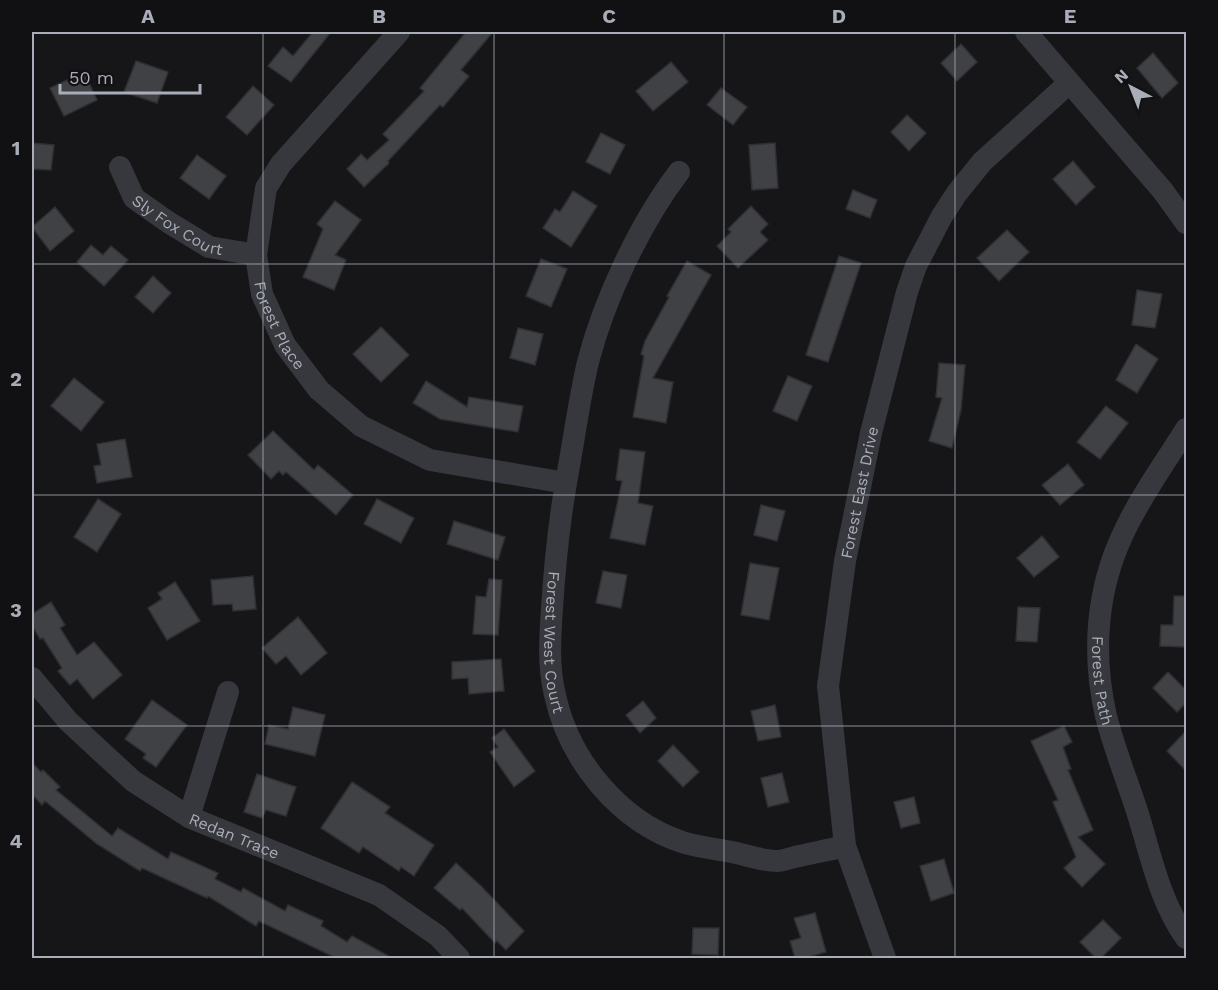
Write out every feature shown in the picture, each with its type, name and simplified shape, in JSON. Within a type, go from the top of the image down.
[{"type":"street","name":"Forest Place","points":[[399,32],[281,164],[266,188],[256,255],[262,294],[285,345],[319,390],[361,426],[430,460],[566,483]]},
{"type":"street","points":[[1026,32],[1163,191],[1186,223]]},
{"type":"street","name":"Forest East Drive","points":[[885,958],[845,846],[828,686],[845,561],[871,433],[907,292],[928,240],[957,193],[982,162],[1069,83]]},
{"type":"street","name":"Sly Fox Court","points":[[120,167],[134,198],[168,222],[209,247],[256,255]]},
{"type":"street","name":"Forest West Court","points":[[679,172],[640,232],[607,306],[588,362],[554,563],[550,668],[555,695],[574,747],[589,771],[627,811],[650,827],[682,842],[778,861],[845,846]]},
{"type":"street","name":"Forest Path","points":[[1186,429],[1122,534],[1105,587],[1098,642],[1098,670],[1106,717],[1156,876],[1166,902],[1186,938]]},
{"type":"street","name":"Redan Trace","points":[[32,678],[68,721],[134,781],[189,817],[379,895],[438,936],[459,958]]},
{"type":"street","points":[[189,817],[228,692]]},
{"type":"building","points":[[313,32],[331,32],[291,82],[268,66],[283,47],[293,56]]},
{"type":"building","points":[[466,32],[493,32],[461,70],[469,76],[443,107],[440,105],[388,161],[389,163],[364,187],[347,169],[361,154],[367,160],[389,140],[383,134],[424,91],[420,88]]},
{"type":"building","points":[[961,44],[977,62],[957,81],[941,63]]},
{"type":"building","points":[[1153,53],[1178,83],[1162,98],[1137,68]]},
{"type":"building","points":[[136,61],[168,72],[157,103],[124,92]]},
{"type":"building","points":[[671,62],[688,82],[653,111],[636,91]]},
{"type":"building","points":[[84,72],[97,100],[64,116],[50,88]]},
{"type":"building","points":[[253,86],[274,105],[247,135],[226,117]]},
{"type":"building","points":[[721,88],[747,107],[733,125],[707,105]]},
{"type":"building","points":[[907,115],[926,133],[909,151],[891,132]]},
{"type":"building","points":[[601,133],[625,145],[610,174],[586,162]]},
{"type":"building","points":[[32,143],[54,145],[51,170],[32,169]]},
{"type":"building","points":[[775,143],[778,188],[752,190],[749,145]]},
{"type":"building","points":[[197,155],[226,176],[209,199],[180,178]]},
{"type":"building","points":[[1073,161],[1095,187],[1076,205],[1053,179]]},
{"type":"building","points":[[853,190],[877,200],[870,218],[846,209]]},
{"type":"building","points":[[573,191],[597,206],[571,247],[543,228],[555,209],[560,212]]},
{"type":"building","points":[[335,201],[361,220],[335,255],[346,260],[334,290],[303,277],[323,229],[317,224]]},
{"type":"building","points":[[751,206],[768,224],[760,232],[768,240],[738,268],[717,246],[731,232],[728,229]]},
{"type":"building","points":[[55,207],[74,231],[50,251],[32,227]]},
{"type":"building","points":[[1007,230],[1029,252],[999,281],[977,258]]},
{"type":"building","points":[[91,245],[103,255],[111,246],[128,260],[104,286],[77,262]]},
{"type":"building","points":[[839,256],[861,263],[828,362],[806,355]]},
{"type":"building","points":[[541,259],[567,269],[551,307],[526,296]]},
{"type":"building","points":[[687,261],[711,275],[653,378],[673,382],[666,423],[633,417],[644,356],[641,354],[645,341]]},
{"type":"building","points":[[153,276],[171,293],[153,313],[135,297]]},
{"type":"building","points":[[1137,290],[1162,294],[1155,328],[1132,325]]},
{"type":"building","points":[[381,327],[409,355],[381,382],[353,354]]},
{"type":"building","points":[[518,328],[543,334],[535,365],[510,358]]},
{"type":"building","points":[[1136,344],[1158,359],[1137,393],[1116,380]]},
{"type":"building","points":[[939,363],[965,365],[961,410],[952,448],[929,441],[942,398],[936,397]]},
{"type":"building","points":[[788,376],[812,386],[797,421],[773,411]]},
{"type":"building","points":[[74,378],[104,402],[81,431],[51,406]]},
{"type":"building","points":[[426,381],[467,407],[469,397],[523,406],[518,432],[440,419],[413,403]]},
{"type":"building","points":[[1106,406],[1128,423],[1100,459],[1077,442]]},
{"type":"building","points":[[273,431],[314,470],[318,465],[353,495],[336,515],[286,472],[283,475],[279,471],[271,479],[248,455]]},
{"type":"building","points":[[125,439],[132,477],[97,483],[94,466],[101,465],[97,444]]},
{"type":"building","points":[[620,449],[645,452],[638,503],[653,506],[645,545],[610,538],[622,481],[616,480]]},
{"type":"building","points":[[1068,464],[1084,485],[1060,505],[1042,485]]},
{"type":"building","points":[[98,499],[121,514],[97,552],[74,537]]},
{"type":"building","points":[[377,499],[414,518],[401,543],[364,524]]},
{"type":"building","points":[[761,505],[785,511],[777,541],[754,535]]},
{"type":"building","points":[[454,521],[505,537],[498,560],[447,544]]},
{"type":"building","points":[[1042,536],[1059,557],[1034,577],[1017,558]]},
{"type":"building","points":[[750,563],[779,568],[769,620],[741,615]]},
{"type":"building","points":[[603,571],[627,575],[621,608],[596,603]]},
{"type":"building","points":[[253,576],[256,609],[233,611],[232,604],[213,605],[211,580]]},
{"type":"building","points":[[489,579],[502,580],[498,635],[473,634],[476,596],[486,597]]},
{"type":"building","points":[[175,582],[200,621],[167,640],[148,608],[162,599],[158,593]]},
{"type":"building","points":[[1174,596],[1186,596],[1186,647],[1160,646],[1161,625],[1173,625]]},
{"type":"building","points":[[51,602],[65,625],[60,628],[77,655],[94,642],[122,675],[93,699],[77,679],[70,685],[58,671],[62,668],[32,625],[32,614]]},
{"type":"building","points":[[1018,607],[1040,608],[1037,642],[1016,641]]},
{"type":"building","points":[[298,617],[327,653],[301,675],[286,656],[276,664],[262,648]]},
{"type":"building","points":[[501,659],[504,691],[469,694],[468,678],[452,679],[452,662]]},
{"type":"building","points":[[1168,672],[1186,690],[1186,703],[1177,712],[1153,688]]},
{"type":"building","points":[[152,700],[187,725],[156,767],[143,758],[146,754],[125,739]]},
{"type":"building","points":[[643,701],[656,718],[640,733],[626,715]]},
{"type":"building","points":[[775,705],[781,737],[758,741],[751,711]]},
{"type":"building","points":[[293,707],[325,715],[315,756],[265,744],[269,725],[288,729]]},
{"type":"building","points":[[1064,726],[1072,742],[1063,747],[1071,769],[1068,770],[1093,830],[1078,837],[1105,864],[1082,887],[1064,868],[1076,857],[1053,802],[1058,800],[1031,741]]},
{"type":"building","points":[[504,729],[535,771],[514,787],[490,752],[498,747],[492,738]]},
{"type":"building","points":[[1186,731],[1186,771],[1167,751]]},
{"type":"building","points":[[673,745],[699,772],[683,787],[658,761]]},
{"type":"building","points":[[32,763],[41,772],[43,770],[60,787],[56,790],[112,836],[118,828],[168,859],[171,852],[218,873],[215,879],[241,892],[243,888],[285,911],[288,905],[323,921],[321,926],[347,942],[352,936],[392,958],[336,958],[259,921],[256,926],[208,896],[207,898],[142,868],[140,871],[97,844],[45,801],[42,805],[32,794]]},
{"type":"building","points":[[782,773],[789,802],[768,807],[761,778]]},
{"type":"building","points":[[257,774],[296,787],[286,816],[266,810],[262,818],[244,812]]},
{"type":"building","points":[[352,782],[390,807],[385,813],[434,845],[414,876],[401,867],[399,871],[363,847],[359,853],[321,828]]},
{"type":"building","points":[[914,797],[920,823],[901,828],[894,802]]},
{"type":"building","points":[[944,859],[954,893],[931,901],[920,866]]},
{"type":"building","points":[[456,863],[524,931],[506,950],[497,941],[495,943],[462,908],[460,910],[434,888]]},
{"type":"building","points":[[815,913],[826,952],[805,958],[795,958],[790,941],[801,938],[794,918]]},
{"type":"building","points":[[1103,920],[1121,938],[1101,958],[1096,958],[1080,942]]},
{"type":"building","points":[[693,928],[719,928],[718,955],[692,954]]}]
